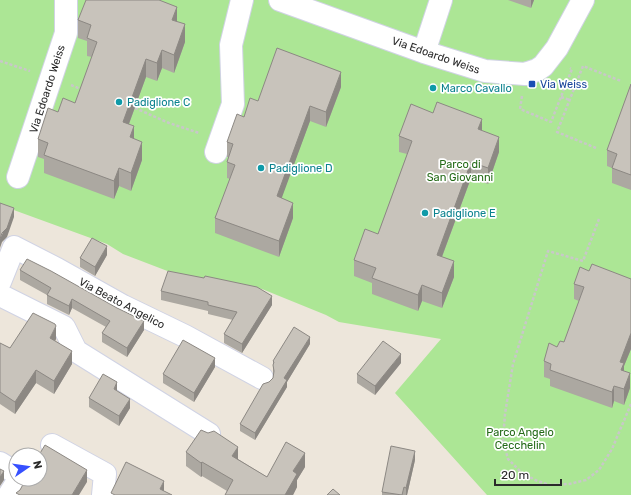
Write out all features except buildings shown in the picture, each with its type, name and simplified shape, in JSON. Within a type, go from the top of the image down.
[{"type":"street","name":"Via Edoardo Weiss","points":[[18,177],[66,33],[66,0]]},
{"type":"street","points":[[211,143],[232,104],[231,45],[242,0]]},
{"type":"street","name":"Via Edoardo Weiss","points":[[280,0],[424,52],[485,71],[525,74],[537,70],[543,66],[557,48],[583,0]]},
{"type":"street","points":[[424,52],[441,0]]},
{"type":"street","name":"Via Beato Angelico","points":[[0,282],[14,247],[57,268],[123,306],[185,336],[262,378]]},
{"type":"street","points":[[0,295],[64,327],[76,351],[209,434]]},
{"type":"street","points":[[52,444],[106,474],[103,495]]},
{"type":"path","points":[[0,61],[24,69]]},
{"type":"path","points":[[596,148],[557,132],[583,66],[621,81]]},
{"type":"path","points":[[525,74],[520,109],[551,122],[572,69]]},
{"type":"path","points":[[69,85],[86,91]]},
{"type":"path","points":[[561,97],[570,100]]},
{"type":"path","points":[[135,108],[211,143]]},
{"type":"path","points":[[599,219],[583,261],[548,251],[513,364],[505,414],[503,440],[508,459],[521,472],[549,486],[569,484],[586,480],[599,470],[612,449],[631,404]]},
{"type":"green space","name":"Parco di San Giovanni","points":[[0,0],[631,0],[631,495],[487,495],[395,393],[441,339],[339,322],[326,315],[262,289],[170,272],[123,254],[107,244],[0,205]]},
{"type":"place","name":"Via Weiss","points":[[532,84]]},
{"type":"place","name":"Marco Cavallo","points":[[433,88]]},
{"type":"place","name":"Padiglione C","points":[[119,102]]},
{"type":"place","name":"Padiglione D","points":[[261,168]]},
{"type":"place","name":"Padiglione E","points":[[425,213]]},
{"type":"park label","name":"Parco Angelo Cecchelin","points":[[520,438]]}]
